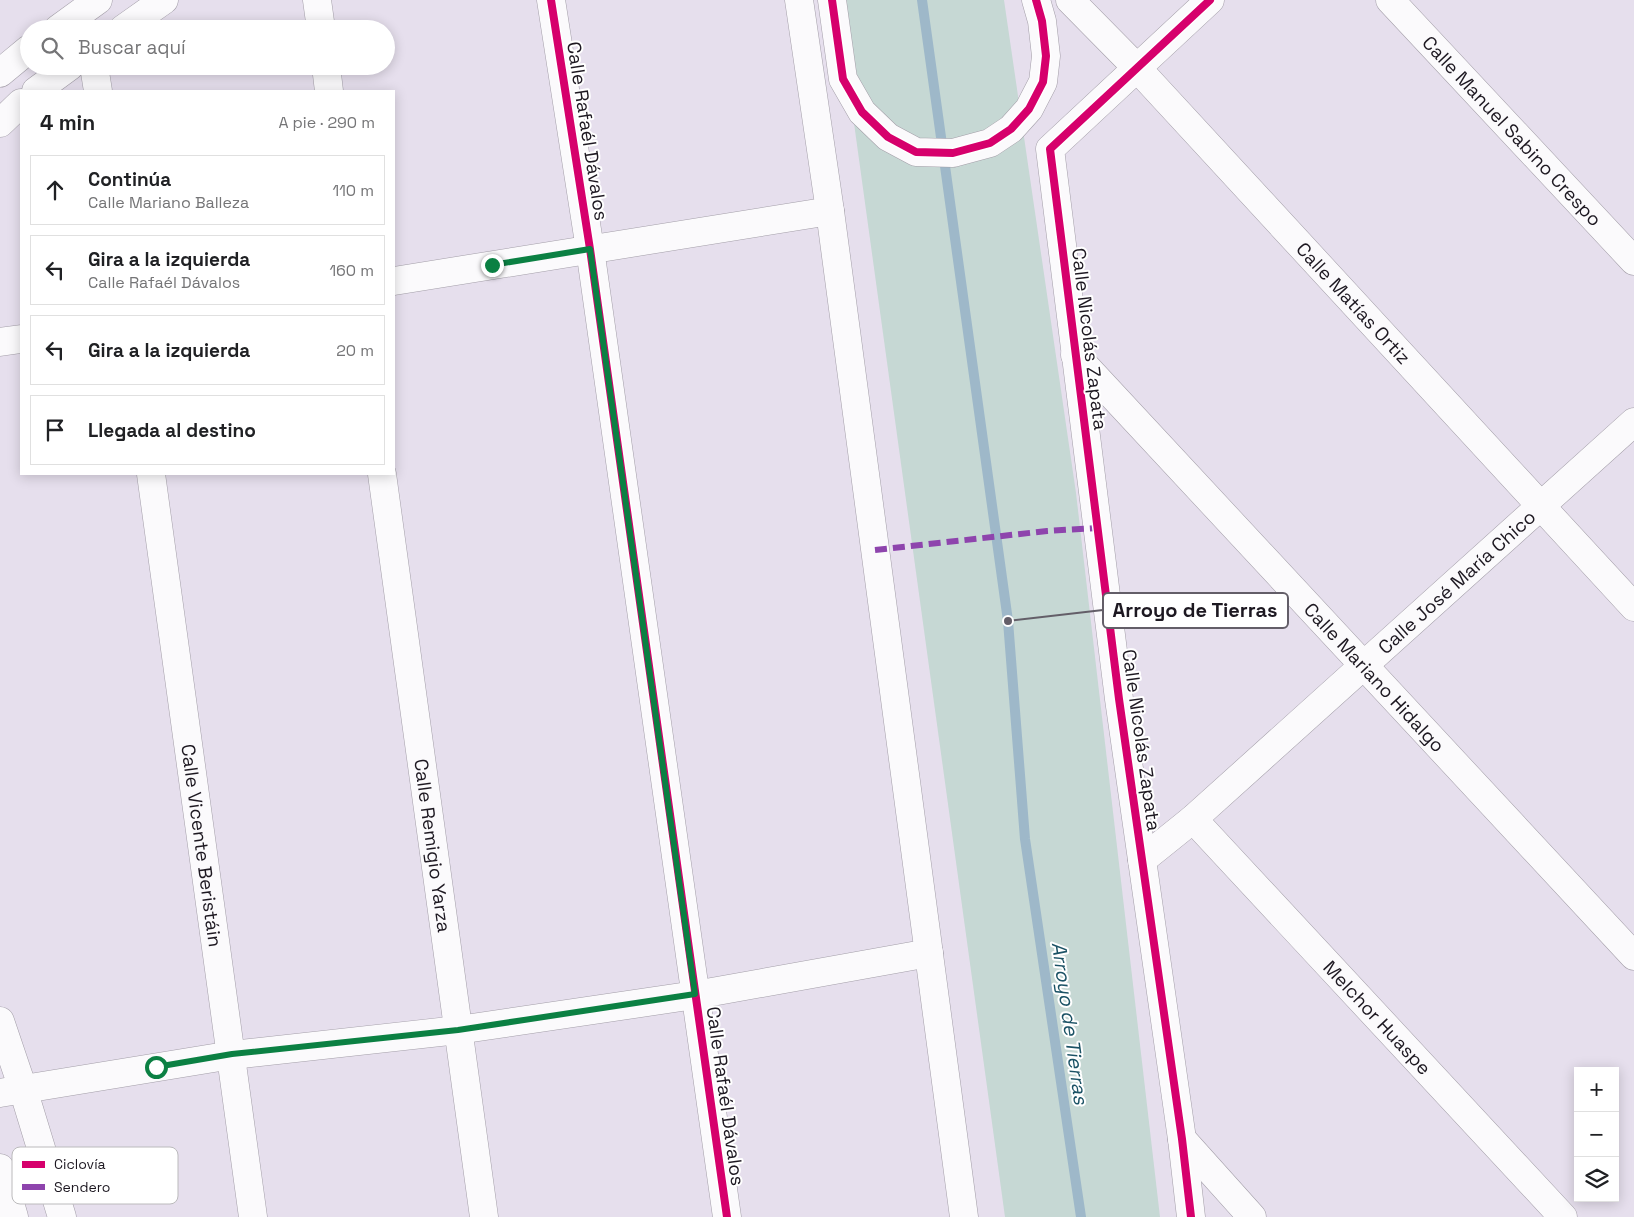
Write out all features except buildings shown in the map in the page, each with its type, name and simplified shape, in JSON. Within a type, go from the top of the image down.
[{"type":"street","points":[[136,20],[164,0]]},
{"type":"street","points":[[317,0],[320,20]]},
{"type":"street","name":"Calle Rafaél Dávalos","points":[[551,0],[590,249],[727,1217]]},
{"type":"street","points":[[799,0],[830,211],[964,1217]]},
{"type":"street","points":[[832,0],[843,79],[862,112],[888,136],[916,152],[953,153],[990,143],[1011,129],[1029,109],[1043,82],[1046,56],[1042,21],[1036,0]]},
{"type":"street","name":"Calle Matías Ortiz","points":[[1070,0],[1136,68],[1634,608]]},
{"type":"street","points":[[1136,68],[1210,0]]},
{"type":"street","name":"Calle Manuel Sabino Crespo","points":[[1390,0],[1634,261]]},
{"type":"street","points":[[72,20],[88,10]]},
{"type":"street","points":[[0,73],[20,56]]},
{"type":"street","name":"Calle Nicolás Zapata","points":[[1136,68],[1050,149],[1119,699],[1182,1139],[1191,1217]]},
{"type":"street","points":[[37,90],[58,75]]},
{"type":"street","points":[[95,75],[98,90]]},
{"type":"street","points":[[327,75],[329,90]]},
{"type":"street","points":[[0,123],[20,104]]},
{"type":"street","points":[[395,281],[830,211]]},
{"type":"street","points":[[0,342],[20,339]]},
{"type":"street","name":"Calle Mariano Hidalgo","points":[[1075,355],[1634,956]]},
{"type":"street","name":"Calle José María Chico","points":[[1142,860],[1193,819],[1634,422]]},
{"type":"street","name":"Calle Vicente Beristáin","points":[[151,475],[253,1217]]},
{"type":"street","name":"Calle Remigio Yarza","points":[[382,475],[484,1217]]},
{"type":"street","name":"Melchor Huaspe","points":[[1193,819],[1563,1217]]},
{"type":"street","points":[[12,1091],[232,1054],[458,1030],[695,994],[929,954]]},
{"type":"street","points":[[0,1021],[12,1091],[34,1147]]},
{"type":"street","points":[[1182,1139],[1252,1217]]},
{"type":"street","points":[[0,1168],[14,1217]]},
{"type":"street","points":[[57,1204],[62,1217]]},
{"type":"shaded area","points":[[837,0],[1004,0],[1076,493],[1160,1217],[1005,1217]]},
{"type":"waterway","name":"Arroyo de Tierras","points":[[922,0],[1008,621],[1025,839],[1081,1217]]},
{"type":"marked path","points":[[875,550],[1047,531],[1097,528]]},
{"type":"cycle path","points":[[551,0],[590,249],[727,1217]]},
{"type":"cycle path","points":[[832,0],[843,79],[862,112],[888,137],[916,152],[953,153],[990,143],[1011,129],[1029,109],[1043,82],[1046,56],[1042,21],[1036,0]]},
{"type":"cycle path","points":[[1191,1217],[1182,1139],[1119,699],[1050,149],[1210,0]]},
{"type":"place","name":"Arroyo de Tierras","points":[[1008,621]]},
{"type":"route","points":[[156,1067],[232,1054],[458,1030],[695,994],[590,249],[492,265]]}]
